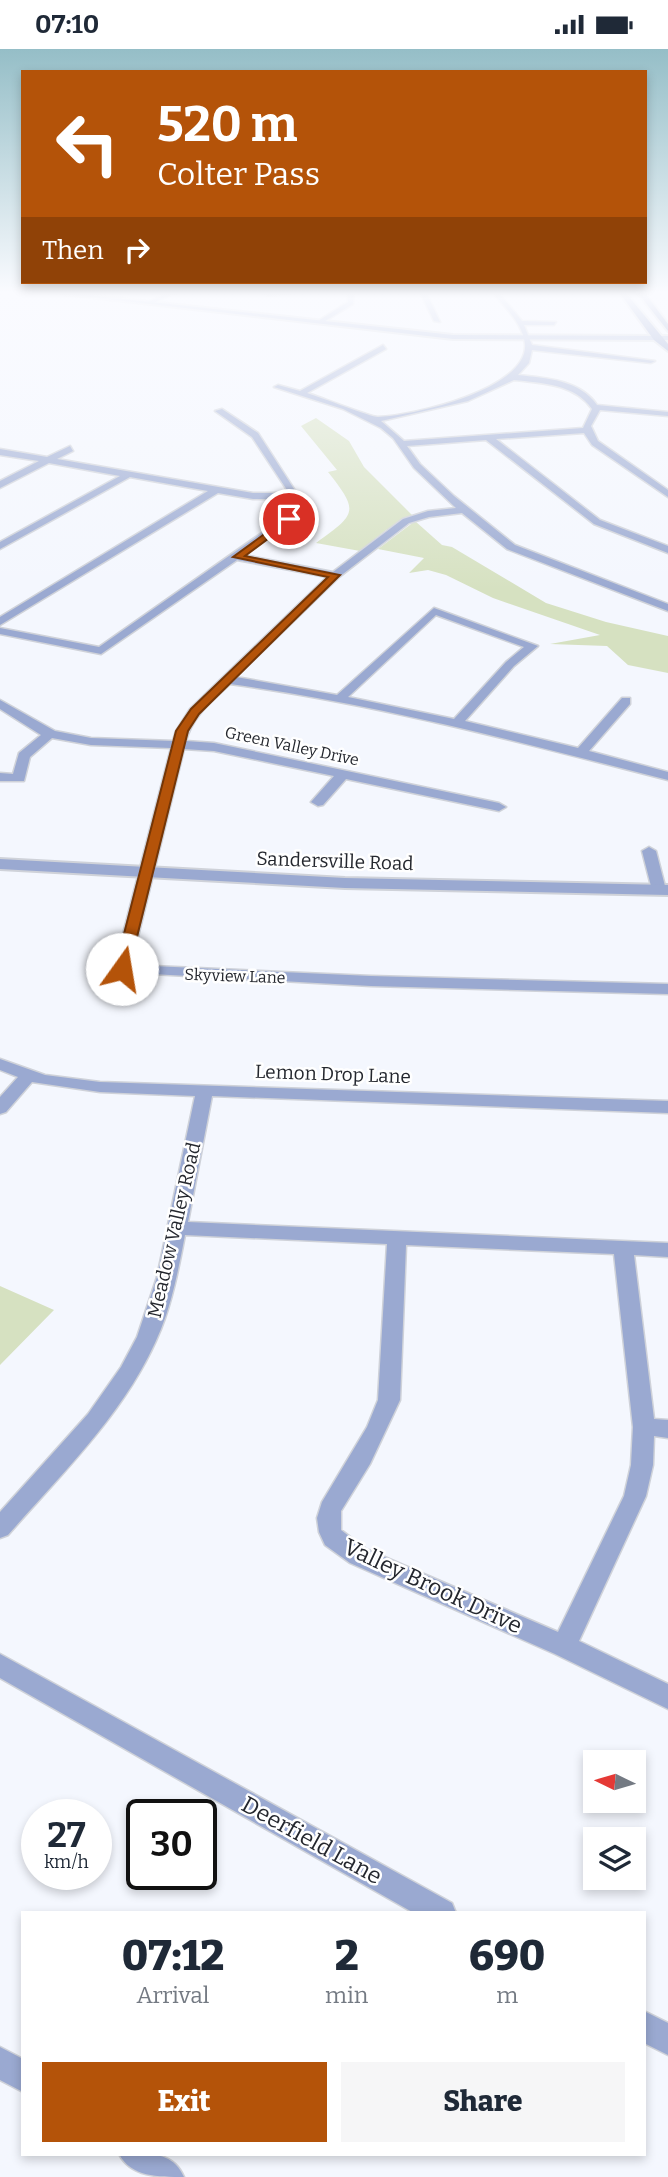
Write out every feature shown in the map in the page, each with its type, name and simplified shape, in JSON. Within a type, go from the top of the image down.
[{"type":"street","points":[[292,391],[373,419],[396,435],[415,464],[510,547],[668,608]]},
{"type":"street","points":[[300,394],[305,391]]},
{"type":"street","points":[[373,419],[460,402],[486,391]]},
{"type":"street","points":[[576,391],[586,395],[596,409],[586,426],[595,443],[668,494]]},
{"type":"street","points":[[595,407],[668,414]]},
{"type":"street","points":[[0,631],[101,651],[297,513],[300,506],[296,496],[254,435],[219,411]]},
{"type":"street","points":[[404,444],[586,430]]},
{"type":"street","points":[[489,437],[597,522],[668,550]]},
{"type":"street","points":[[0,485],[70,449]]},
{"type":"street","points":[[0,452],[253,496],[296,496]]},
{"type":"street","points":[[0,547],[128,475]]},
{"type":"street","points":[[0,622],[216,490]]},
{"type":"street","name":"Skyview Lane","points":[[465,510],[428,514],[406,521],[335,575],[194,712],[182,731],[144,873],[122,969],[371,981],[668,989]]},
{"type":"street","points":[[237,557],[335,575]]},
{"type":"street","points":[[339,699],[434,611],[532,646],[510,664],[457,723]]},
{"type":"street","points":[[229,680],[457,723],[582,751],[668,776]]},
{"type":"street","points":[[582,751],[626,701]]},
{"type":"street","name":"Green Valley Drive","points":[[0,704],[12,708],[24,719],[49,734],[105,742],[179,743],[214,747],[499,807]]},
{"type":"street","points":[[0,776],[19,778],[24,756],[49,734]]},
{"type":"street","points":[[318,802],[342,775]]},
{"type":"street","points":[[649,851],[663,890]]},
{"type":"street","name":"Sandersville Road","points":[[0,864],[345,883],[663,890]]},
{"type":"street","name":"Lemon Drop Lane","points":[[0,1064],[28,1076],[68,1084],[668,1107]]},
{"type":"street","points":[[0,1108],[28,1076]]},
{"type":"street","name":"Meadow Valley Road","points":[[0,1528],[79,1439],[124,1381],[154,1323],[178,1228],[205,1090]]},
{"type":"street","points":[[178,1228],[397,1240],[668,1250]]},
{"type":"street","name":"Valley Brook Drive","points":[[397,1240],[389,1400],[362,1458],[330,1509],[327,1518],[331,1537],[341,1548],[564,1646],[668,1697]]},
{"type":"street","points":[[564,1646],[635,1496],[642,1465],[644,1427],[623,1248]]},
{"type":"street","points":[[644,1427],[668,1429]]},
{"type":"street","name":"Deerfield Lane","points":[[0,1665],[438,1911]]},
{"type":"street","points":[[646,2027],[668,2040]]},
{"type":"street","points":[[0,2062],[21,2076]]},
{"type":"street","points":[[138,2156],[168,2177]]},
{"type":"green space","points":[[316,418],[349,441],[364,467],[412,515],[386,530],[360,551],[316,543],[346,518],[349,504],[328,472],[337,470],[301,426]]},
{"type":"green space","points":[[415,521],[442,545],[452,547],[546,603],[606,622],[668,636],[668,673],[628,665],[607,646],[550,644],[600,635],[493,598],[446,575],[428,570],[409,573],[424,558],[378,549]]},
{"type":"green space","points":[[0,1286],[54,1310],[0,1365]]},
{"type":"route","points":[[122,969],[144,873],[182,731],[194,712],[335,575],[237,557],[289,519]]}]
